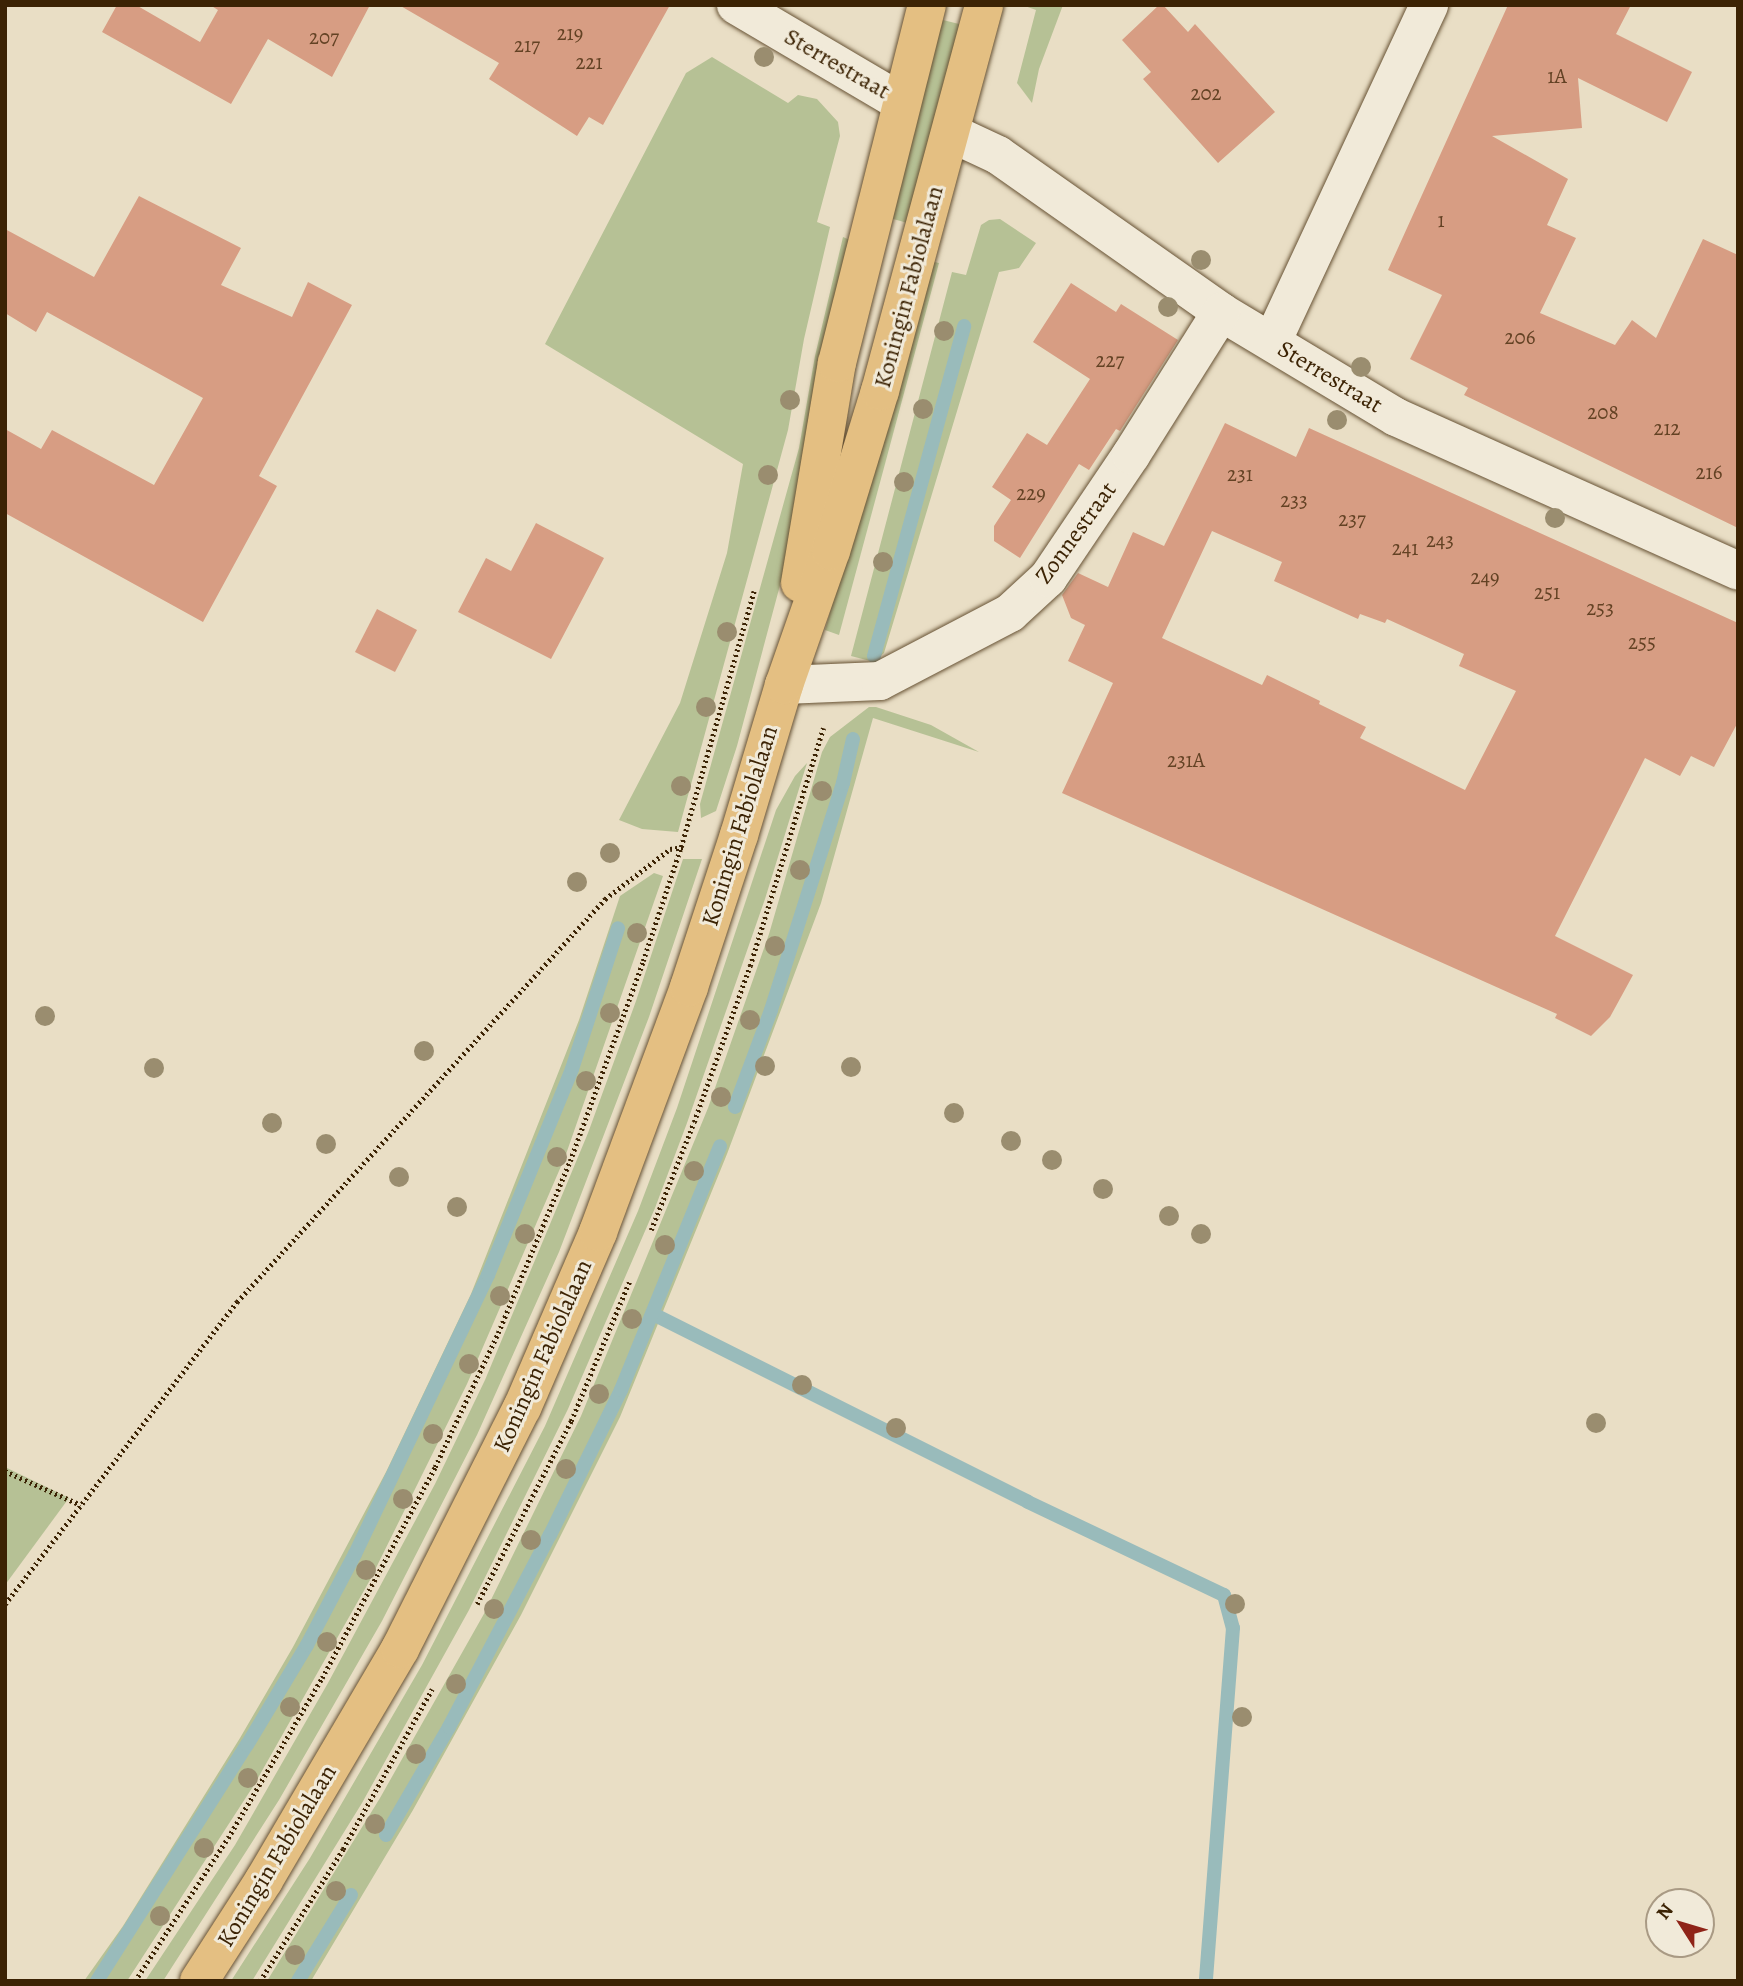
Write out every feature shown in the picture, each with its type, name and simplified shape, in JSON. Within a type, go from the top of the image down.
[{"type":"main road","name":"Koningin Fabiolalaan","points":[[784,685],[837,363],[927,5]]},
{"type":"main road","name":"Koningin Fabiolalaan","points":[[199,1981],[264,1880],[400,1649],[522,1408],[598,1232],[642,1120],[739,835],[784,685],[831,551],[876,404],[984,5]]},
{"type":"street","name":"Sterrestraat","points":[[736,5],[901,102]]},
{"type":"street","points":[[1272,342],[1429,5]]},
{"type":"street","name":"Sterrestraat","points":[[951,133],[998,155],[1221,312],[1396,417],[1738,571]]},
{"type":"street","name":"Zonnestraat","points":[[784,685],[880,681],[1010,613],[1048,578],[1131,455],[1221,312]]},
{"type":"path","points":[[135,1981],[268,1771],[375,1583],[498,1333],[608,1062],[681,847],[754,588]]},
{"type":"path","points":[[5,1604],[237,1302],[605,899],[670,849],[739,835]]},
{"type":"path","points":[[5,1471],[81,1506]]},
{"type":"green space","points":[[1022,5],[1063,5],[1039,69],[1032,103],[1017,83],[1036,10]]},
{"type":"green space","points":[[939,19],[963,25],[911,224],[886,217]]},
{"type":"green space","points":[[712,57],[788,103],[798,95],[817,99],[838,122],[840,136],[817,222],[830,227],[804,339],[788,430],[678,832],[642,829],[619,820],[680,703],[727,553],[743,464],[545,344],[686,73]]},
{"type":"green space","points":[[1000,219],[1036,243],[1019,268],[999,272],[884,653],[874,662],[851,656],[952,272],[966,275],[981,225],[989,220]]},
{"type":"green space","points":[[843,237],[850,240],[790,548],[737,746],[716,811],[701,818],[700,804],[799,448],[815,356]]},
{"type":"green space","points":[[930,261],[939,263],[839,635],[825,630]]},
{"type":"green space","points":[[869,707],[931,725],[979,752],[873,718],[821,903],[727,1154],[620,1417],[521,1615],[413,1810],[311,1981],[267,1981],[380,1798],[485,1612],[581,1416],[708,1108],[769,934],[822,752],[830,737]]},
{"type":"green space","points":[[807,763],[765,899],[687,1123],[655,1208],[568,1409],[469,1610],[362,1803],[252,1981],[231,1981],[310,1858],[422,1665],[545,1426],[638,1211],[677,1108],[776,810],[795,776]]},
{"type":"green space","points":[[683,859],[702,859],[649,1017],[559,1252],[477,1435],[382,1621],[279,1800],[163,1981],[145,1981],[235,1845],[328,1683],[435,1484],[485,1380],[588,1133],[636,1001]]},
{"type":"green space","points":[[654,873],[663,876],[565,1157],[467,1384],[370,1580],[254,1785],[127,1981],[84,1981],[123,1926],[240,1738],[293,1647],[386,1472],[471,1294],[579,1020],[620,896]]},
{"type":"green space","points":[[5,1467],[69,1498],[5,1585]]},
{"type":"building","points":[[117,5],[136,5],[200,42],[218,10],[210,5],[370,5],[332,77],[268,39],[231,104],[102,32]]},
{"type":"building","points":[[399,5],[670,5],[603,125],[589,117],[577,136],[489,79],[499,63]]},
{"type":"building","points":[[1159,5],[1163,5],[1188,32],[1195,24],[1275,112],[1218,163],[1143,79],[1151,72],[1122,40]]},
{"type":"building","points":[[1508,5],[1631,5],[1616,34],[1692,72],[1667,122],[1578,78],[1582,128],[1492,136],[1568,179],[1547,225],[1576,238],[1540,313],[1615,345],[1632,320],[1656,338],[1703,239],[1738,255],[1738,528],[1464,395],[1468,388],[1410,359],[1442,295],[1388,270]]},
{"type":"building","points":[[139,196],[241,248],[221,285],[292,317],[308,282],[352,305],[259,476],[277,486],[203,622],[5,513],[5,429],[41,449],[52,430],[154,485],[203,398],[47,312],[36,332],[5,313],[5,229],[94,277]]},
{"type":"building","points":[[1071,283],[1116,312],[1121,304],[1178,340],[1120,431],[1116,429],[1089,470],[1079,464],[1020,558],[994,541],[994,526],[1011,500],[992,487],[1027,433],[1047,445],[1090,379],[1033,342]]},
{"type":"building","points":[[1225,423],[1296,457],[1309,428],[1738,623],[1738,722],[1714,767],[1691,756],[1680,776],[1645,758],[1555,936],[1633,975],[1610,1017],[1591,1036],[1555,1018],[1557,1014],[1062,793],[1113,683],[1068,661],[1085,625],[1071,618],[1062,595],[1078,573],[1108,587],[1133,532],[1164,546]],"holes":[[[1212,531],[1282,562],[1274,581],[1358,619],[1360,614],[1385,623],[1387,619],[1464,654],[1459,666],[1516,691],[1465,790],[1360,738],[1366,727],[1319,704],[1320,701],[1267,675],[1262,685],[1162,638]]]},
{"type":"building","points":[[536,523],[604,558],[551,659],[458,612],[486,558],[511,571]]},
{"type":"building","points":[[377,609],[417,630],[395,672],[355,652]]},
{"type":"waterway","points":[[874,656],[964,326]]},
{"type":"waterway","points":[[735,1107],[771,1010],[843,783],[853,739]]},
{"type":"waterway","points":[[97,1981],[247,1745],[307,1645],[355,1554],[488,1275],[572,1069],[618,928]]},
{"type":"waterway","points":[[386,1835],[449,1727],[550,1535],[621,1390],[720,1146]]},
{"type":"waterway","points":[[653,1314],[1028,1502],[1224,1595],[1233,1628],[1206,1981]]},
{"type":"waterway","points":[[298,1981],[351,1895]]}]
